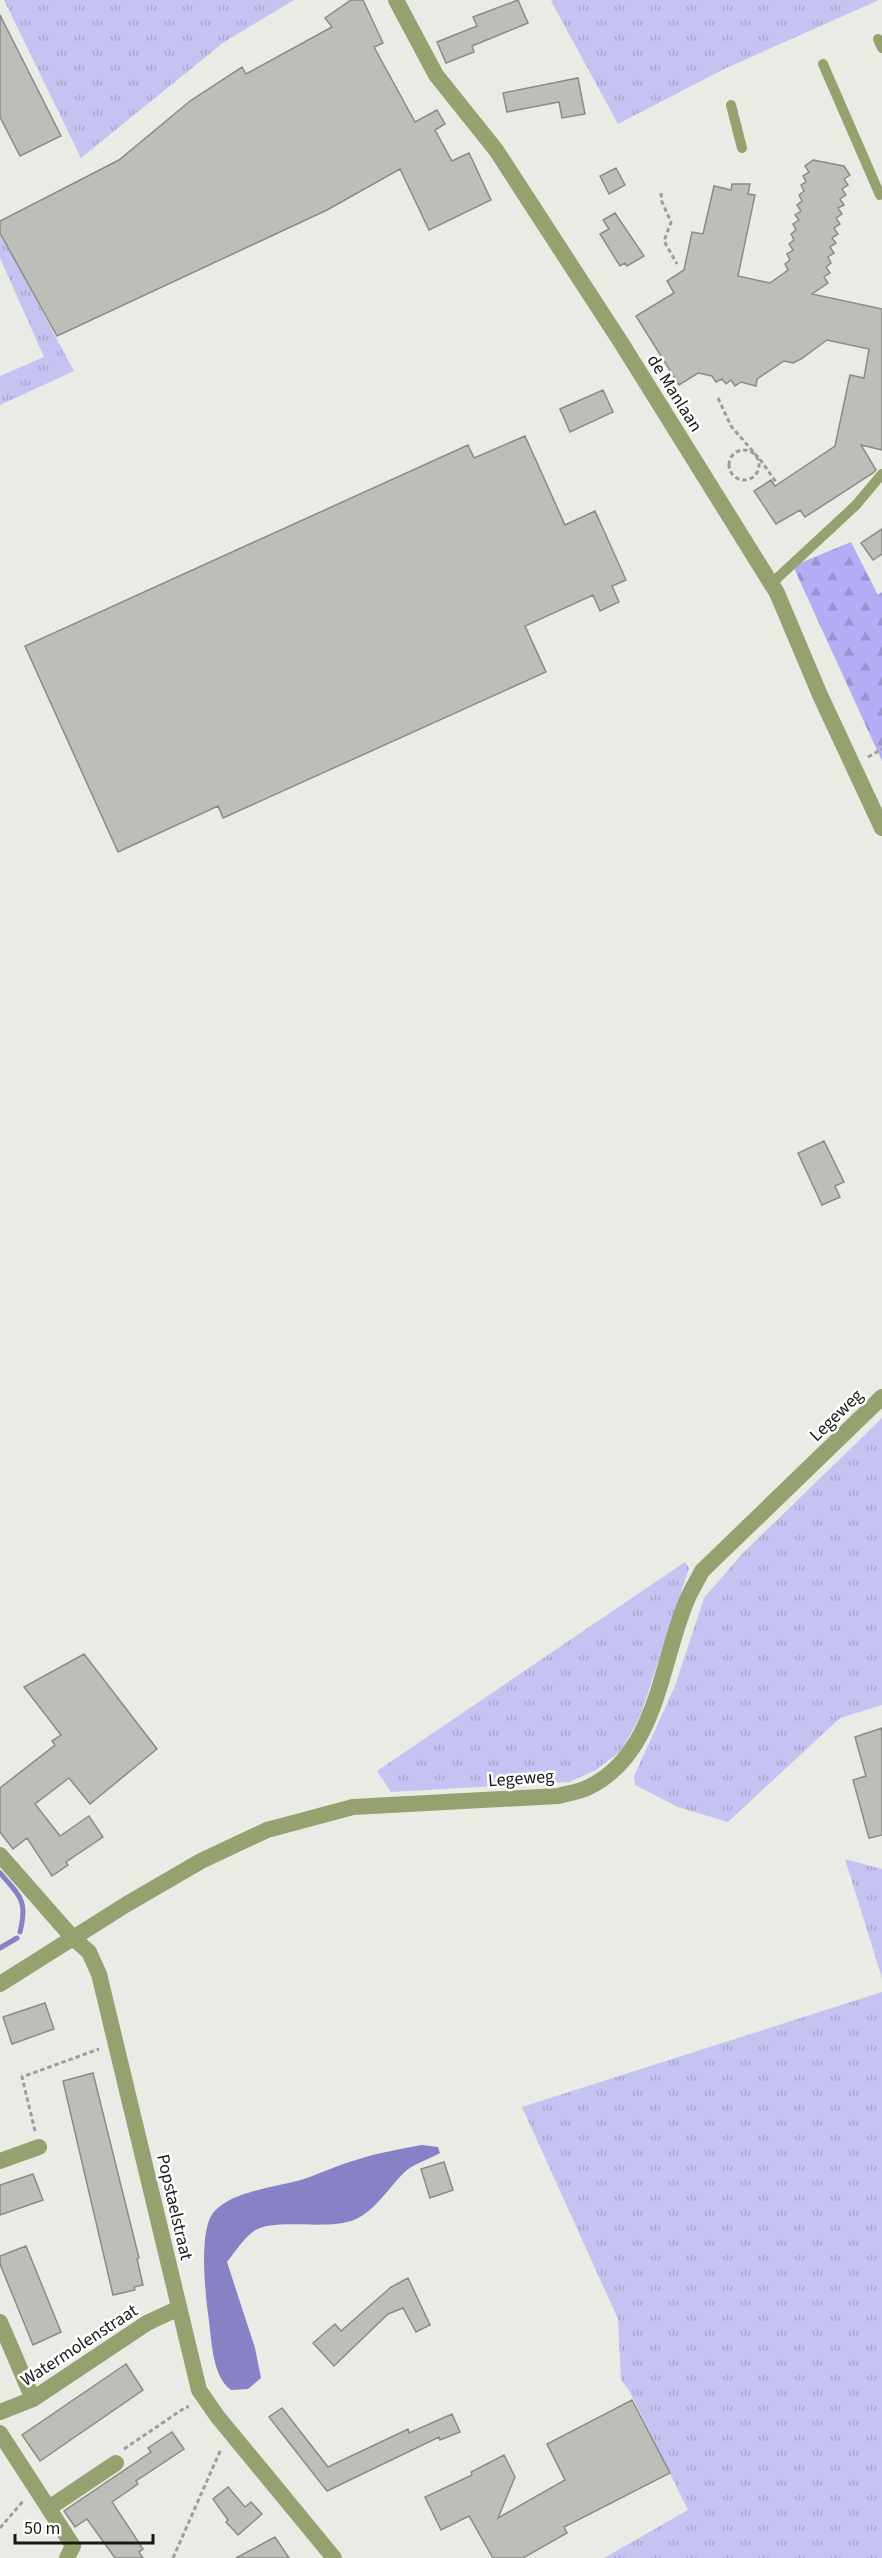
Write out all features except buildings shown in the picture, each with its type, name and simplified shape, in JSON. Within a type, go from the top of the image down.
[{"type":"street","name":"de Manlaan","points":[[396,0],[436,75],[496,150],[772,583],[882,828]]},
{"type":"street","name":"Legeweg","points":[[0,1984],[72,1937],[201,1861],[267,1830],[353,1807],[558,1796],[587,1788],[610,1774],[630,1753],[646,1725],[662,1683],[687,1600],[702,1571],[882,1397]]},
{"type":"street","name":"Popstaelstraat","points":[[0,1855],[72,1937],[89,1952],[99,1974],[199,2390],[228,2430],[334,2558]]},
{"type":"street","points":[[0,2161],[39,2148]]},
{"type":"street","name":"Watermolenstraat","points":[[0,2412],[33,2399],[147,2323],[178,2308]]},
{"type":"street","points":[[0,2322],[33,2399]]},
{"type":"street","points":[[0,2433],[49,2508],[75,2554]]},
{"type":"street","points":[[49,2508],[116,2463]]},
{"type":"lane","points":[[823,64],[880,195],[882,194]]},
{"type":"lane","points":[[731,105],[742,148]]},
{"type":"lane","points":[[772,583],[856,505],[882,474]]},
{"type":"path","points":[[661,193],[662,202],[671,222],[664,241],[677,264]]},
{"type":"path","points":[[718,398],[731,426],[778,485]]},
{"type":"path","points":[[746,450],[756,455],[759,464],[756,474],[743,480],[734,476],[729,468],[733,454],[746,450]]},
{"type":"path","points":[[39,2148],[22,2078],[116,2043]]},
{"type":"path","points":[[116,2463],[117,2454],[186,2407],[196,2408],[206,2399]]},
{"type":"path","points":[[173,2558],[228,2430]]},
{"type":"path","points":[[0,2528],[15,2509],[36,2489]]},
{"type":"green space","points":[[4,0],[294,0],[224,42],[81,158]]},
{"type":"green space","points":[[879,0],[724,69],[618,124],[551,1]]},
{"type":"green space","points":[[0,233],[74,371],[0,405],[0,376],[44,357],[0,258]]},
{"type":"green space","points":[[851,542],[878,595],[882,592],[882,761],[793,566]]},
{"type":"green space","points":[[882,1418],[882,1705],[840,1718],[728,1822],[678,1807],[635,1785],[634,1776],[675,1686],[704,1598],[742,1554]]},
{"type":"green space","points":[[685,1562],[689,1568],[641,1714],[622,1750],[596,1770],[569,1782],[391,1792],[377,1771]]},
{"type":"green space","points":[[845,1859],[882,1869],[882,1978]]},
{"type":"green space","points":[[882,1992],[882,2558],[604,2558],[688,2510],[629,2390],[621,2380],[618,2319],[522,2107]]},
{"type":"shaded area","points":[[422,2145],[438,2147],[440,2153],[407,2170],[362,2216],[342,2223],[263,2227],[254,2231],[239,2246],[227,2262],[255,2348],[261,2378],[248,2389],[231,2390],[224,2383],[216,2366],[206,2292],[205,2239],[210,2218],[217,2209],[252,2191],[304,2179],[372,2155]]},
{"type":"waterway","points":[[0,1873],[20,1899],[23,1913],[20,1932]]},
{"type":"waterway","points":[[0,1948],[17,1938]]}]
